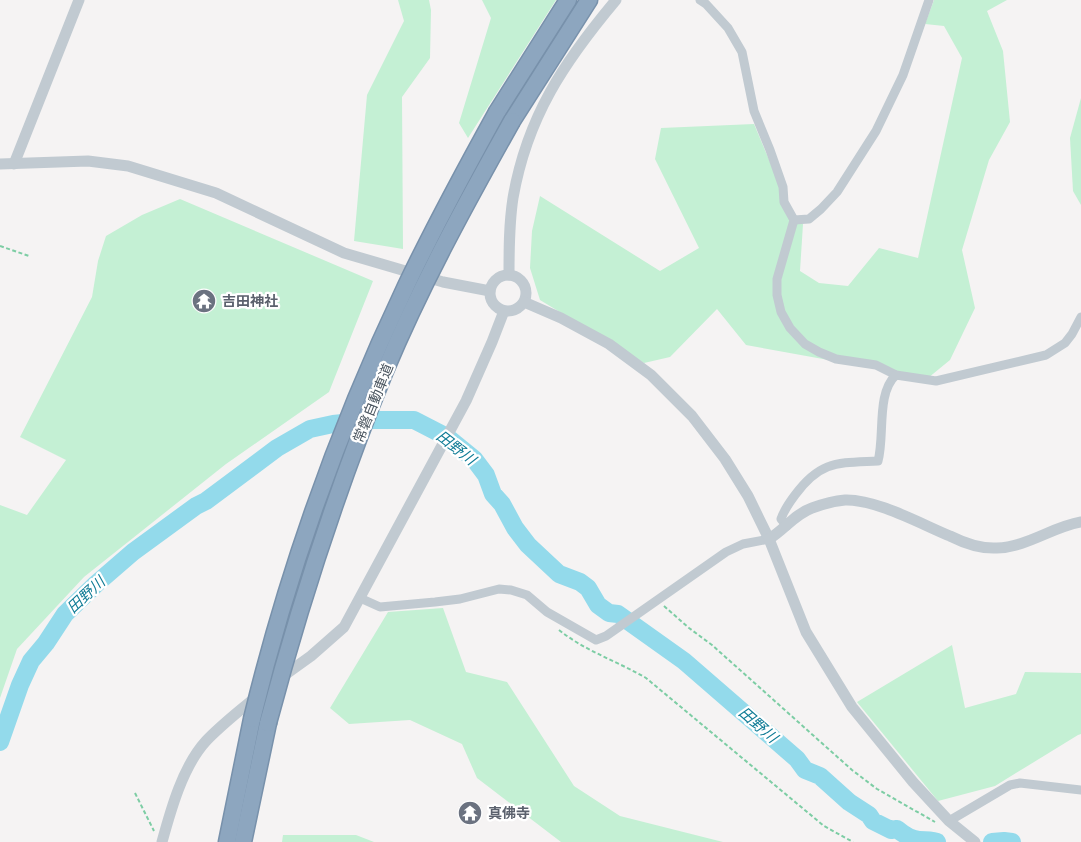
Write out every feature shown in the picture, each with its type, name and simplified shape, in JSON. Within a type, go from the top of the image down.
[{"type":"highway","name":"常磐自動車道","points":[[227,842],[252,719],[268,654],[313,512],[367,374],[446,204],[496,112],[568,0]]},
{"type":"highway","name":"常磐自動車道","points":[[243,842],[268,723],[309,578],[336,500],[386,371],[427,280],[462,211],[512,121],[589,0]]},
{"type":"street","points":[[14,164],[79,0]]},
{"type":"street","points":[[508,275],[509,229],[513,198],[529,133],[557,78],[590,31],[616,0]]},
{"type":"street","points":[[794,220],[809,219],[821,209],[836,192],[876,131],[902,75],[929,0]]},
{"type":"street","points":[[703,1],[728,28],[742,52],[754,111],[783,187],[784,202],[794,220],[778,279],[777,295],[781,312],[790,328],[805,344],[836,359],[876,365],[896,375],[936,380],[1046,355],[1065,343],[1081,317]]},
{"type":"street","points":[[0,164],[88,161],[128,166],[216,193],[344,253],[442,282],[490,291]]},
{"type":"street","points":[[508,275],[519,278],[525,286],[526,292],[524,302],[518,309],[504,311],[492,301],[490,291],[494,281],[508,275]]},
{"type":"street","points":[[524,302],[561,318],[609,344],[651,375],[692,416],[725,459],[748,496],[769,539],[806,632],[852,707],[913,782],[949,821],[975,842]]},
{"type":"street","points":[[159,838],[190,763],[206,742],[262,692],[311,656],[344,627],[460,411],[492,342],[504,311]]},
{"type":"street","points":[[787,526],[781,519],[783,512],[804,483],[818,470],[832,464],[878,461],[887,387],[896,375]]},
{"type":"street","points":[[360,598],[380,607],[460,599],[499,589],[511,590],[527,595],[547,612],[596,640],[606,636],[633,618],[726,552],[743,544],[769,539],[799,515],[810,509],[833,502],[861,501],[964,542],[997,548],[1020,544],[1081,522]]},
{"type":"street","points":[[949,821],[1010,785],[1020,783],[1081,790]]},
{"type":"path","points":[[0,246],[29,256]]},
{"type":"path","points":[[657,600],[712,645],[852,770],[877,789],[938,824],[949,821]]},
{"type":"path","points":[[554,626],[576,643],[646,678],[824,826],[853,842]]},
{"type":"path","points":[[135,793],[159,838]]},
{"type":"green space","points":[[398,0],[429,0],[431,10],[430,58],[402,97],[403,249],[354,241],[367,95],[404,21]]},
{"type":"green space","points":[[482,0],[556,0],[468,138],[459,123],[491,18]]},
{"type":"green space","points":[[934,0],[1007,0],[987,11],[1003,51],[1010,122],[989,160],[962,250],[975,308],[950,360],[928,378],[746,345],[717,309],[670,357],[644,363],[540,300],[530,268],[532,231],[540,196],[660,271],[699,248],[655,159],[661,128],[754,124],[780,186],[788,217],[803,224],[800,271],[819,283],[848,286],[879,248],[918,258],[962,58],[944,26],[925,24]]},
{"type":"green space","points":[[1081,98],[1081,205],[1073,191],[1070,138]]},
{"type":"green space","points":[[180,199],[373,281],[329,392],[226,464],[84,577],[17,649],[0,698],[0,505],[27,515],[66,460],[20,437],[92,297],[98,261],[106,236],[142,215]]},
{"type":"green space","points":[[443,608],[466,672],[507,682],[574,786],[620,816],[723,842],[561,842],[477,778],[462,744],[410,720],[349,724],[330,708],[388,612]]},
{"type":"green space","points":[[952,645],[965,708],[1016,694],[1025,672],[1081,673],[1081,734],[995,786],[938,801],[857,702]]},
{"type":"green space","points":[[283,835],[356,835],[374,842],[282,842]]},
{"type":"waterway","name":"田野川","points":[[0,742],[20,685],[31,661],[46,643],[65,614],[133,552],[277,448],[310,429],[333,424],[373,420],[414,420],[447,437],[474,459],[486,475],[493,494],[502,504],[515,528],[528,545],[559,574],[580,582],[588,588],[598,605],[609,613],[618,614],[684,661],[797,759],[805,770],[820,776],[849,802],[869,815],[873,821],[891,830],[897,829],[917,840],[937,842]]},
{"type":"waterway","name":"田野川","points":[[992,842],[1012,842]]},
{"type":"place","name":"吉田神社","points":[[204,301]]},
{"type":"place","name":"真佛寺","points":[[470,813]]}]
